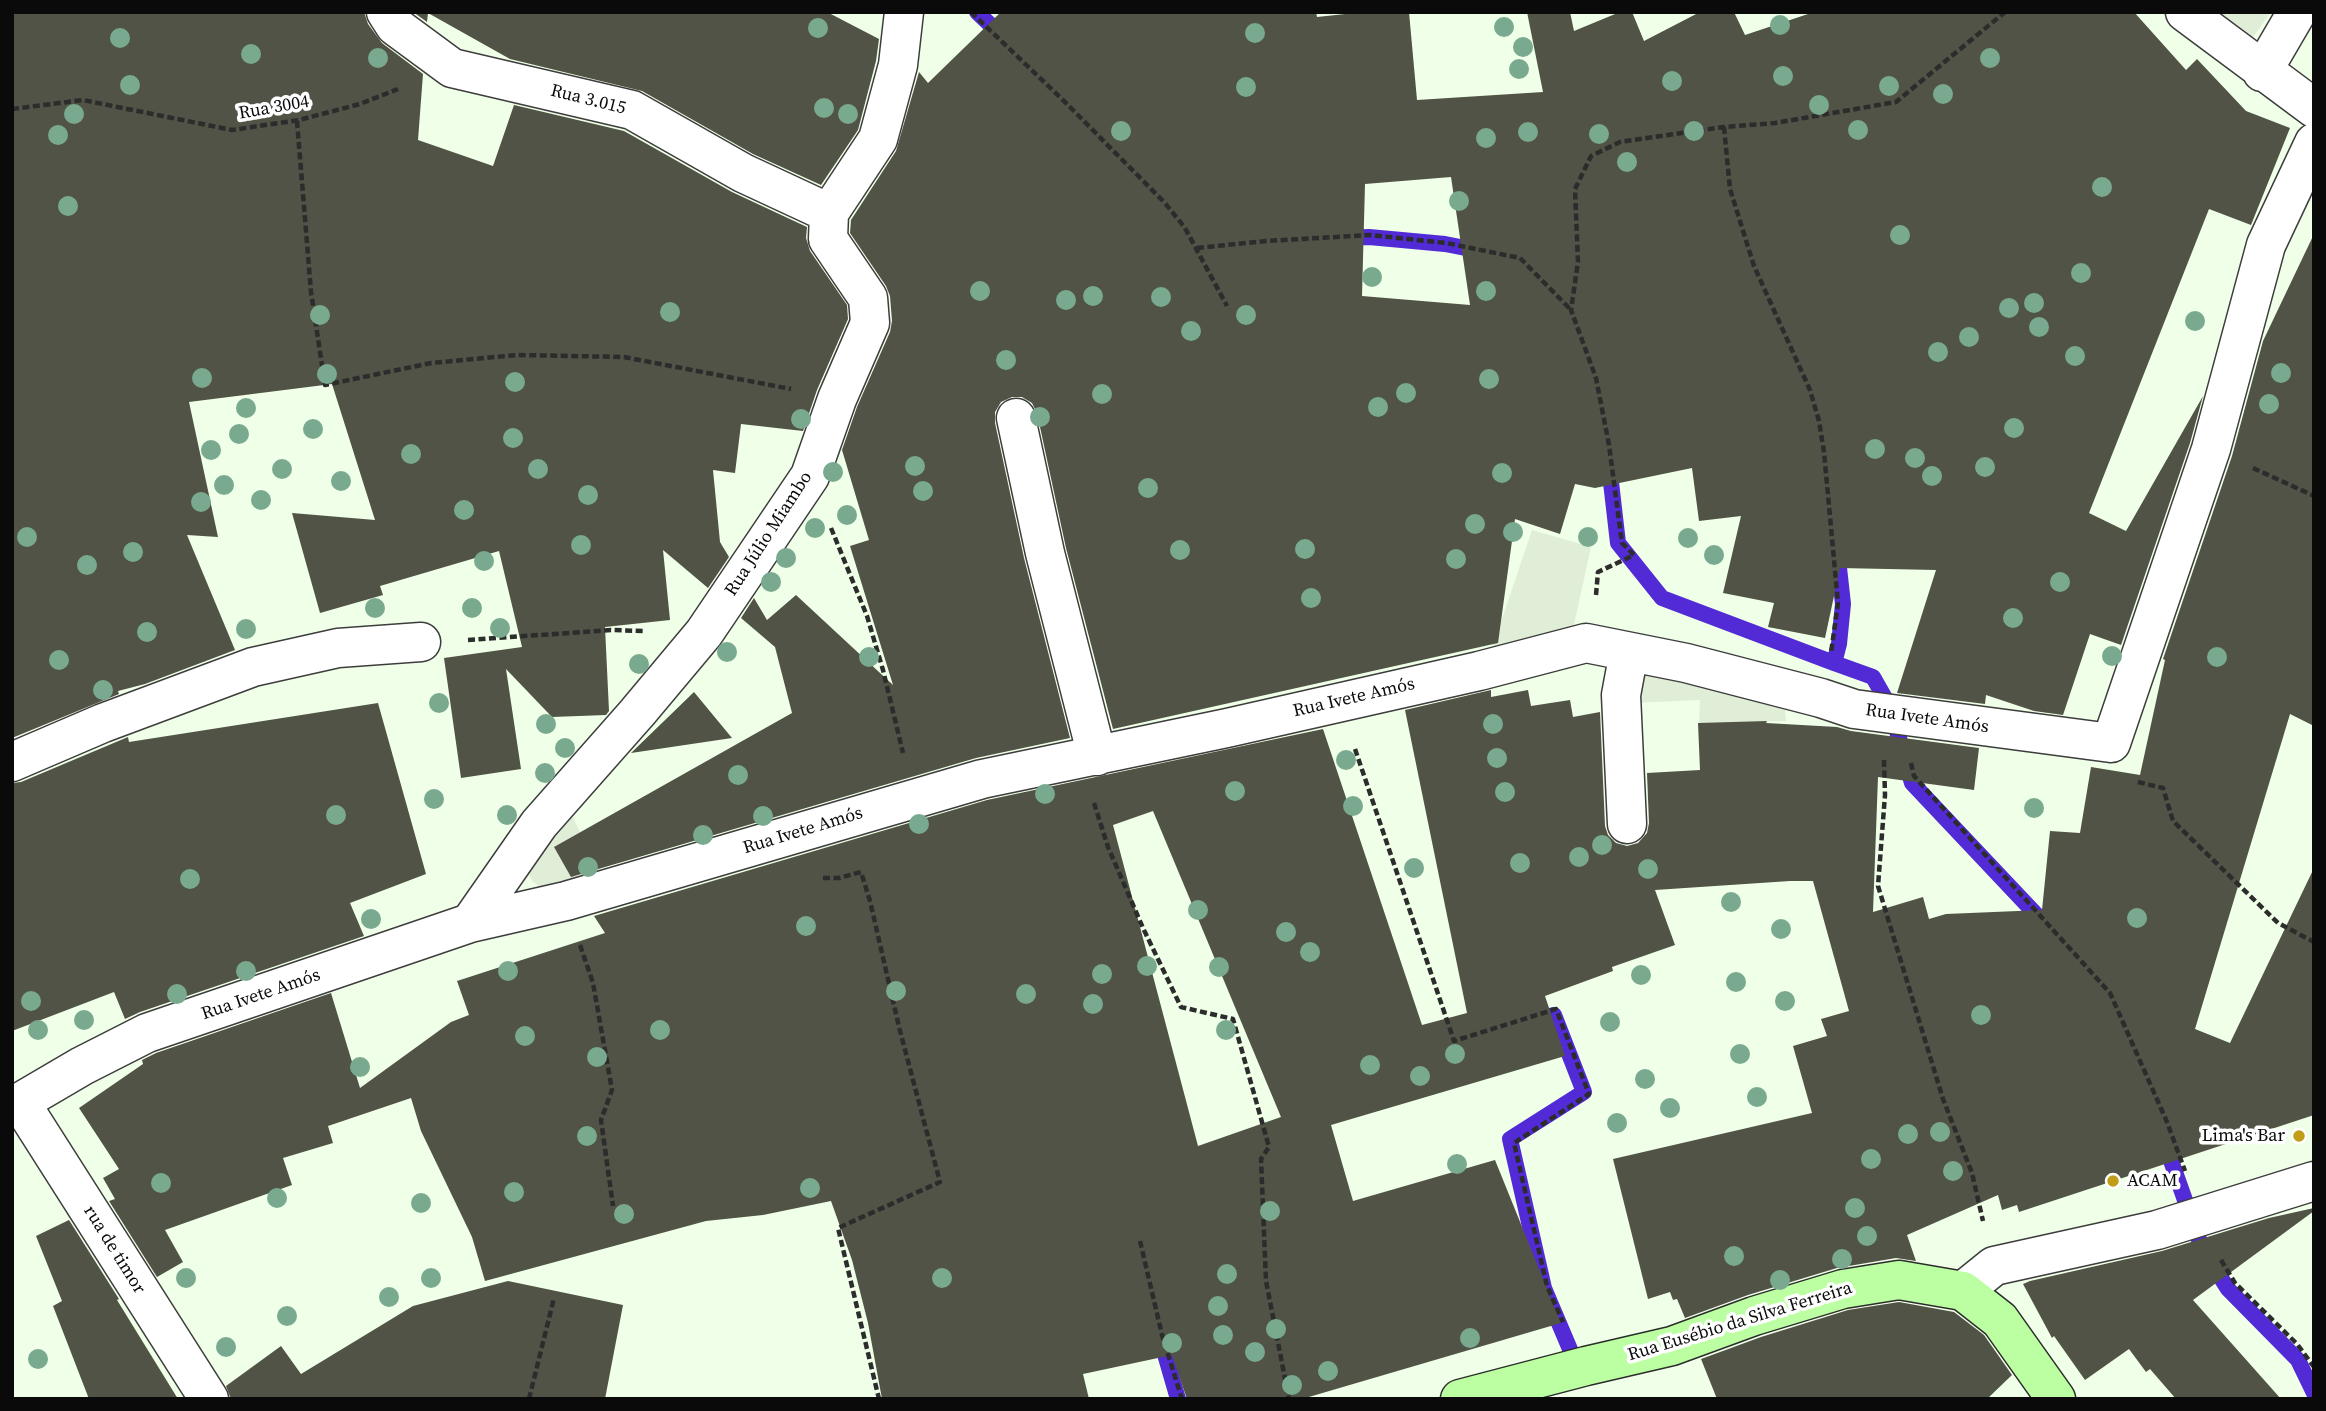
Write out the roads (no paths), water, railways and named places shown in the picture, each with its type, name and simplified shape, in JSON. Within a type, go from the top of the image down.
[{"type":"street","name":"Rua 3.015","points":[[386,12],[396,26],[452,68],[632,110],[743,173],[829,213]]},
{"type":"street","points":[[829,213],[878,139],[898,65],[904,12]]},
{"type":"street","points":[[2185,12],[2262,72],[2314,108]]},
{"type":"street","points":[[2262,72],[2297,12]]},
{"type":"street","name":"Rua Ivete Amós","points":[[16,1105],[82,1066],[147,1033],[470,923],[566,901],[982,779],[1479,671],[1586,643],[1686,663],[1854,709],[2111,743],[2211,449],[2266,246],[2314,143]]},
{"type":"street","name":"Rua Júlio Miambo","points":[[470,923],[539,824],[704,633],[810,476],[837,399],[870,323],[868,298],[828,239],[829,213]]},
{"type":"street","points":[[1016,418],[1088,757]]},
{"type":"street","points":[[12,762],[103,723],[253,667],[338,648],[421,642]]},
{"type":"street","points":[[1627,824],[1621,695],[1629,652]]},
{"type":"street","name":"rua de timor","points":[[16,1105],[209,1399]]},
{"type":"street","points":[[1963,1291],[1994,1266],[2157,1230],[2314,1181]]},
{"type":"street","name":"Rua Eusébio da Silva Ferreira","points":[[1460,1399],[1672,1346],[1754,1316],[1843,1290],[1899,1280],[1963,1291],[2000,1321],[2056,1399]]},
{"type":"waterway","points":[[977,12],[1003,37]]},
{"type":"waterway","points":[[1343,238],[1369,237],[1445,244],[1481,251]]},
{"type":"waterway","points":[[1609,465],[1618,543],[1662,598],[1834,663],[1843,604],[1837,550]]},
{"type":"waterway","points":[[1834,663],[1873,677],[1890,707],[1912,783],[2046,925]]},
{"type":"waterway","points":[[1531,1022],[1554,1015],[1584,1092],[1510,1139],[1544,1288],[1572,1354],[1581,1368]]},
{"type":"waterway","points":[[2164,1141],[2202,1248],[2228,1289],[2298,1360],[2314,1393]]},
{"type":"waterway","points":[[1160,1337],[1178,1399]]},
{"type":"place","name":"Lima's Bar","points":[[2299,1136]]},
{"type":"place","name":"ACAM","points":[[2113,1181]]}]
